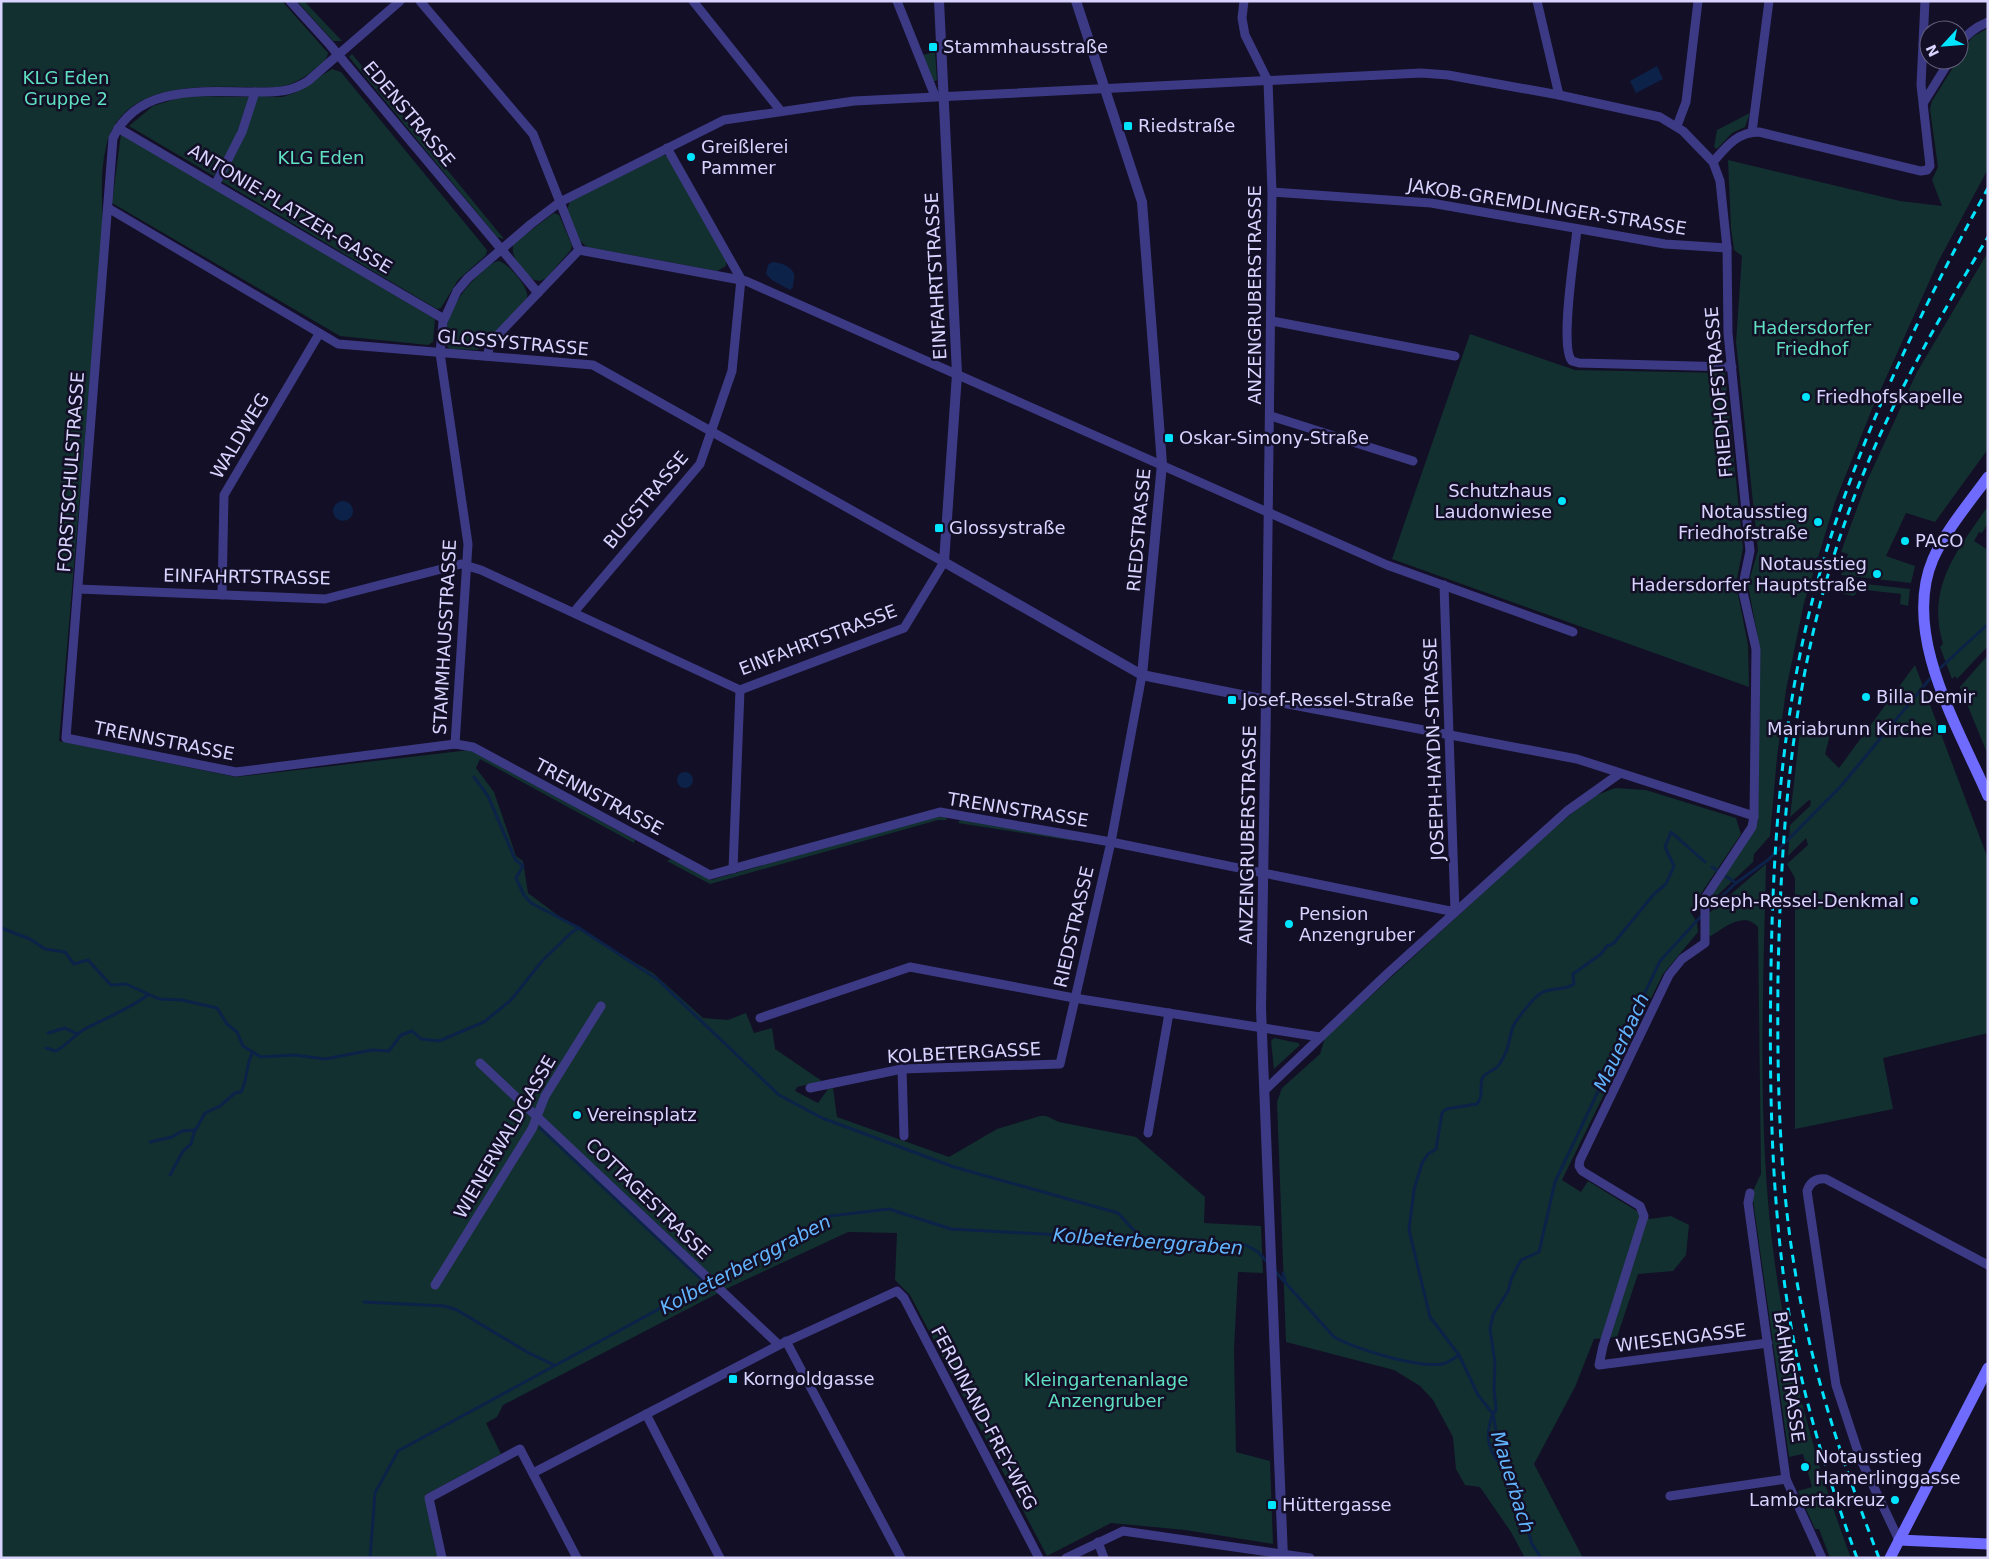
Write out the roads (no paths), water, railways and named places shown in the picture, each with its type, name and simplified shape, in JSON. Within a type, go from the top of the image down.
[{"type":"main road","points":[[1988,477],[1944,539],[1928,574],[1923,610],[1924,634],[1930,660],[1988,796]]},
{"type":"main road","points":[[1890,1558],[1988,1368]]},
{"type":"main road","points":[[1898,1540],[1988,1544]]},
{"type":"street","name":"EDENSTRASSE","points":[[290,1],[338,54],[538,293]]},
{"type":"street","points":[[118,128],[138,108],[170,94],[188,92],[284,91],[297,87],[308,81],[400,1]]},
{"type":"street","points":[[420,1],[533,134],[580,250]]},
{"type":"street","points":[[693,1],[780,110]]},
{"type":"street","points":[[897,1],[939,95]]},
{"type":"street","name":"EINFAHRTSTRASSE","points":[[78,589],[325,599],[456,565],[466,565],[574,612],[740,690],[904,628],[944,562],[957,374],[939,95],[939,1]]},
{"type":"street","name":"RIEDSTRASSE","points":[[1060,1064],[1111,842],[1142,675],[1162,464],[1142,202],[1076,1]]},
{"type":"street","name":"ANZENGRUBERSTRASSE","points":[[1244,1],[1242,18],[1245,36],[1268,81],[1272,192],[1271,416],[1262,1027],[1283,1556]]},
{"type":"street","points":[[1537,1],[1559,95]]},
{"type":"street","points":[[1677,126],[1686,102],[1698,1]]},
{"type":"street","points":[[1752,132],[1769,1]]},
{"type":"street","points":[[560,202],[724,120],[780,110],[854,101],[939,95],[1420,73],[1448,75],[1652,114],[1677,126],[1716,160],[1736,138],[1752,132],[1813,144],[1920,171],[1927,170],[1930,166],[1924,102],[1920,85],[1924,1]]},
{"type":"street","points":[[1969,34],[1977,27],[1988,22]]},
{"type":"street","points":[[1924,102],[1944,70]]},
{"type":"street","points":[[216,183],[242,132],[255,92]]},
{"type":"street","name":"ANTONIE-PLATZER-GASSE","points":[[118,128],[216,183],[444,318]]},
{"type":"street","name":"FORSTSCHULSTRASSE","points":[[66,738],[111,150],[113,138],[118,128]]},
{"type":"street","points":[[667,148],[741,279]]},
{"type":"street","name":"FRIEDHOFSTRASSE","points":[[1599,1365],[1603,1346],[1644,1216],[1640,1206],[1582,1172],[1579,1164],[1669,975],[1682,959],[1705,943],[1705,898],[1752,827],[1754,816],[1756,649],[1743,592],[1750,551],[1728,333],[1727,248],[1716,160]]},
{"type":"street","name":"JAKOB-GREMDLINGER-STRASSE","points":[[1272,192],[1431,203],[1665,244],[1727,248]]},
{"type":"street","name":"STAMMHAUSSTRASSE","points":[[455,744],[467,533],[440,353],[440,336],[444,318],[460,287],[501,249],[560,202]]},
{"type":"street","name":"GLOSSYSTRASSE","points":[[108,208],[319,334],[340,344],[593,365],[1142,675]]},
{"type":"street","points":[[1578,229],[1568,312],[1567,351],[1572,361],[1579,363],[1732,367]]},
{"type":"street","points":[[580,250],[741,279],[1387,565],[1573,632]]},
{"type":"street","points":[[487,356],[491,342],[580,250]]},
{"type":"street","name":"BUGSTRASSE","points":[[574,612],[699,465],[732,371],[741,279]]},
{"type":"street","points":[[1272,321],[1455,356]]},
{"type":"street","name":"WALDWEG","points":[[222,595],[224,495],[319,334]]},
{"type":"street","points":[[1271,416],[1413,461]]},
{"type":"street","name":"JOSEPH-HAYDN-STRASSE","points":[[1444,585],[1455,912]]},
{"type":"street","points":[[1142,675],[1568,757],[1754,816]]},
{"type":"street","points":[[733,869],[740,690]]},
{"type":"street","name":"TRENNSTRASSE","points":[[66,738],[236,772],[455,744],[473,747],[710,875],[940,812],[1111,842],[1455,912]]},
{"type":"street","points":[[1265,1090],[1455,912],[1567,811],[1619,774]]},
{"type":"street","points":[[760,1018],[910,967],[1074,998],[1320,1037]]},
{"type":"street","name":"WIENERWALDGASSE","points":[[436,1285],[532,1129],[545,1096],[602,1006]]},
{"type":"street","points":[[1148,1133],[1169,1013]]},
{"type":"street","name":"COTTAGESTRASSE","points":[[480,1063],[717,1287],[783,1343]]},
{"type":"street","name":"KOLBETERGASSE","points":[[810,1088],[902,1069],[1060,1064]]},
{"type":"street","points":[[902,1069],[904,1136]]},
{"type":"street","points":[[1898,1540],[1860,1458],[1836,1385],[1807,1191],[1809,1186],[1815,1180],[1826,1179],[1988,1264]]},
{"type":"street","name":"BAHNSTRASSE","points":[[1750,1193],[1748,1203],[1786,1479],[1822,1558]]},
{"type":"street","name":"FERDINAND-FREY-WEG","points":[[783,1343],[897,1291],[900,1292],[1040,1558]]},
{"type":"street","points":[[533,1473],[783,1343],[900,1558]]},
{"type":"street","name":"WIESENGASSE","points":[[1599,1365],[1768,1343]]},
{"type":"street","points":[[646,1414],[720,1558]]},
{"type":"street","points":[[442,1558],[429,1498],[520,1449],[578,1558]]},
{"type":"street","points":[[1670,1496],[1786,1479]]},
{"type":"street","points":[[1066,1558],[1123,1531],[1283,1556],[1310,1558]]},
{"type":"street","points":[[1098,1542],[1104,1558]]},
{"type":"water","points":[[1657,66],[1663,79],[1636,93],[1630,81]]},
{"type":"water","points":[[772,262],[785,265],[793,271],[793,287],[790,290],[772,280],[766,274],[768,265]]},
{"type":"water","points":[[343,501],[350,504],[353,511],[350,518],[343,521],[336,518],[333,511],[336,504]]},
{"type":"water","points":[[685,772],[693,780],[685,788],[677,780]]},
{"type":"waterway","name":"Mauerbach","points":[[1937,671],[1988,624]]},
{"type":"waterway","name":"Mauerbach","points":[[1708,909],[1736,883],[1768,860],[1841,786],[1933,675]]},
{"type":"waterway","points":[[474,777],[488,796],[515,859],[523,866],[516,878],[524,895],[531,903],[579,928],[657,979],[779,1095],[822,1118],[954,1167],[1118,1213],[1142,1239]]},
{"type":"waterway","points":[[1508,1469],[1496,1459],[1490,1445],[1489,1430],[1493,1414],[1478,1395],[1459,1355],[1430,1317],[1409,1230],[1414,1190],[1422,1163],[1428,1154],[1436,1149],[1442,1113],[1446,1109],[1477,1104],[1481,1095],[1483,1077],[1499,1065],[1506,1051],[1512,1029],[1529,1004],[1545,991],[1566,988],[1574,984],[1573,974],[1601,954],[1607,946],[1613,944],[1654,894],[1666,884],[1674,866],[1665,847],[1671,832],[1705,862]]},
{"type":"waterway","points":[[1712,867],[1736,883]]},
{"type":"waterway","name":"Mauerbach","points":[[1541,1558],[1532,1544],[1509,1469],[1499,1448],[1493,1414],[1496,1410],[1494,1389],[1495,1363],[1490,1329],[1493,1315],[1508,1291],[1512,1277],[1521,1260],[1539,1252],[1555,1182],[1660,961],[1703,914]]},
{"type":"waterway","points":[[1,928],[30,939],[45,949],[65,952],[74,964],[88,960],[111,985],[126,984],[159,999],[182,1000],[217,1008],[227,1024],[237,1032],[243,1046],[261,1057],[294,1055],[325,1059],[372,1050],[389,1051],[401,1035],[412,1031],[421,1039],[439,1041],[484,1022],[511,1000],[542,961],[572,932],[579,928]]},
{"type":"waterway","points":[[46,1048],[56,1051],[85,1029],[148,995]]},
{"type":"waterway","points":[[48,1033],[65,1028],[77,1034]]},
{"type":"waterway","points":[[170,1175],[183,1151],[191,1144],[194,1133],[205,1113],[220,1106],[235,1093],[241,1092],[253,1052]]},
{"type":"waterway","points":[[540,1128],[706,1284]]},
{"type":"waterway","points":[[150,1142],[172,1137],[182,1131],[195,1130]]},
{"type":"waterway","name":"Kolbeterberggraben","points":[[370,1558],[375,1493],[398,1451],[830,1216],[889,1209],[951,1229],[1246,1245],[1258,1252],[1269,1264]]},
{"type":"waterway","name":"Kolbeterberggraben","points":[[1274,1270],[1334,1337],[1344,1342],[1387,1357],[1418,1363],[1442,1364],[1449,1362],[1459,1355]]},
{"type":"waterway","name":"Kolbeterberggraben","points":[[1283,1273],[1285,1280]]},
{"type":"waterway","points":[[364,1302],[445,1306],[457,1310],[527,1352],[554,1365]]},
{"type":"railway","points":[[1857,1558],[1828,1474],[1804,1389],[1792,1332],[1780,1242],[1773,1151],[1770,1014],[1774,874],[1781,780],[1794,686],[1803,640],[1829,541],[1847,489],[1867,437],[1912,336],[1988,188]]},
{"type":"railway","points":[[1879,1558],[1833,1427],[1814,1361],[1799,1293],[1787,1215],[1779,1096],[1778,1016],[1782,864],[1786,808],[1800,697],[1811,642],[1824,588],[1841,534],[1871,456],[1906,381],[1988,237]]},
{"type":"place","name":"Stammhausstraße","points":[[933,47]]},
{"type":"place","name":"Riedstraße","points":[[1128,126]]},
{"type":"place","name":"Greißlerei Pammer","points":[[691,157]]},
{"type":"place","name":"Friedhofskapelle","points":[[1806,397]]},
{"type":"place","name":"Oskar-Simony-Straße","points":[[1169,438]]},
{"type":"place","name":"Schutzhaus Laudonwiese","points":[[1562,501]]},
{"type":"place","name":"Notausstieg Friedhofstraße","points":[[1818,522]]},
{"type":"place","name":"Glossystraße","points":[[939,528]]},
{"type":"place","name":"PACO","points":[[1905,541]]},
{"type":"place","name":"Notausstieg Hadersdorfer Hauptstraße","points":[[1877,574]]},
{"type":"place","name":"Billa Demir","points":[[1866,697]]},
{"type":"place","name":"Josef-Ressel-Straße","points":[[1232,700]]},
{"type":"place","name":"Mariabrunn Kirche","points":[[1942,729]]},
{"type":"place","name":"Joseph-Ressel-Denkmal","points":[[1914,901]]},
{"type":"place","name":"Pension Anzengruber","points":[[1289,924]]},
{"type":"place","name":"Vereinsplatz","points":[[577,1115]]},
{"type":"place","name":"Korngoldgasse","points":[[733,1379]]},
{"type":"place","name":"Notausstieg Hamerlinggasse","points":[[1805,1467]]},
{"type":"place","name":"Lambertakreuz","points":[[1895,1500]]},
{"type":"place","name":"Hüttergasse","points":[[1272,1505]]},
{"type":"park label","name":"KLG Eden Gruppe 2","points":[[66,88]]},
{"type":"park label","name":"KLG Eden","points":[[321,158]]},
{"type":"park label","name":"Hadersdorfer Friedhof","points":[[1812,338]]},
{"type":"park label","name":"Kleingartenanlage Anzengruber","points":[[1106,1390]]}]
